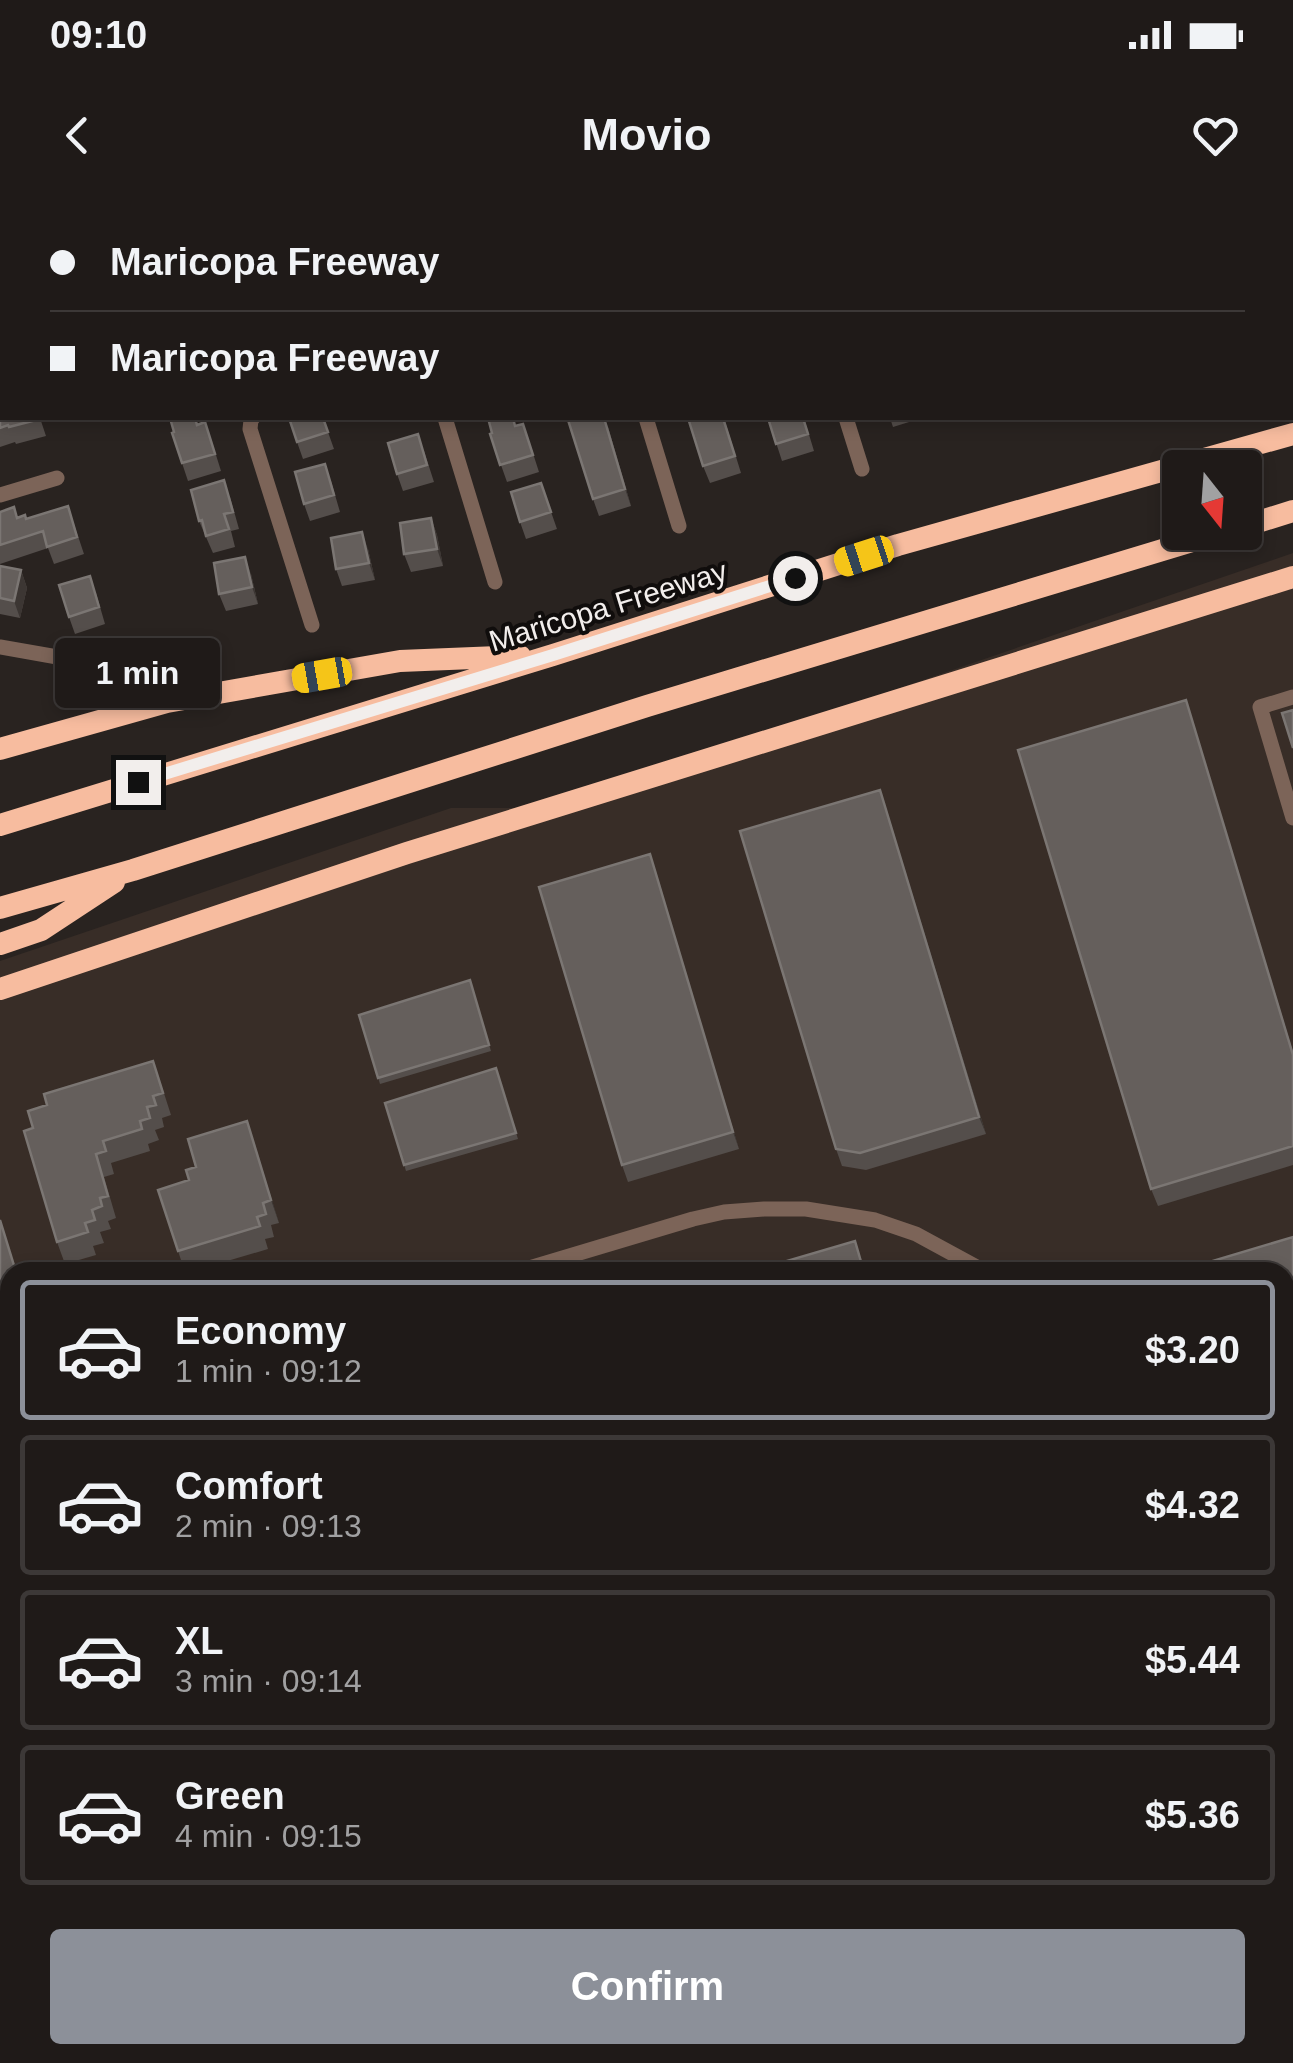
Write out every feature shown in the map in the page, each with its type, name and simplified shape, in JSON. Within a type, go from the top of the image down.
[{"type":"highway","name":"Maricopa Freeway","points":[[0,825],[898,545],[1293,434]]},
{"type":"highway","points":[[1262,521],[1293,511]]},
{"type":"highway","points":[[0,908],[134,870],[647,706],[1163,550]]},
{"type":"highway","points":[[0,992],[407,853],[1293,577]]},
{"type":"highway","points":[[0,750],[167,702],[400,661],[553,655]]},
{"type":"highway","points":[[0,944],[42,930],[134,870]]},
{"type":"street","points":[[252,420],[250,429],[312,626]]},
{"type":"street","points":[[446,420],[495,582]]},
{"type":"street","points":[[647,420],[680,526]]},
{"type":"street","points":[[847,420],[862,469]]},
{"type":"street","points":[[0,495],[57,478]]},
{"type":"street","points":[[0,647],[63,658]]},
{"type":"street","points":[[1293,696],[1260,706],[1293,818]]},
{"type":"street","points":[[550,1262],[724,1212],[806,1209],[875,1220],[916,1234],[968,1262]]},
{"type":"shaded area","points":[[1293,553],[1293,1262],[0,1262],[0,961],[451,808],[550,808]]},
{"type":"building","points":[[0,420],[36,420],[8,425],[0,428]]},
{"type":"building","points":[[171,420],[196,420],[197,425],[205,422],[215,454],[182,463]]},
{"type":"building","points":[[290,420],[324,420],[328,432],[297,442]]},
{"type":"building","points":[[489,420],[523,424],[533,455],[500,465]]},
{"type":"building","points":[[568,420],[605,420],[625,489],[593,499]]},
{"type":"building","points":[[689,420],[724,420],[735,456],[703,466]]},
{"type":"building","points":[[769,420],[804,420],[808,434],[776,444]]},
{"type":"building","points":[[418,434],[427,465],[397,474],[388,443]]},
{"type":"building","points":[[325,464],[334,495],[304,504],[295,472]]},
{"type":"building","points":[[224,480],[233,512],[224,514],[229,529],[206,536],[191,490]]},
{"type":"building","points":[[541,483],[551,512],[520,522],[511,492]]},
{"type":"building","points":[[68,506],[77,537],[47,547],[43,531],[0,545],[0,512],[14,507],[17,518],[25,515],[26,519]]},
{"type":"building","points":[[431,518],[437,549],[404,554],[400,523]]},
{"type":"building","points":[[362,532],[369,563],[336,569],[331,538]]},
{"type":"building","points":[[245,557],[252,587],[219,594],[214,563]]},
{"type":"building","points":[[0,566],[21,570],[14,601],[0,598]]},
{"type":"building","points":[[90,576],[99,607],[69,617],[59,585]]},
{"type":"building","points":[[1186,700],[1293,1055],[1293,1146],[1151,1189],[1018,750]]},
{"type":"building","points":[[1293,710],[1293,748],[1282,713]]},
{"type":"building","points":[[880,790],[979,1117],[860,1153],[836,1149],[740,831]]},
{"type":"building","points":[[650,854],[733,1132],[622,1165],[539,887]]},
{"type":"building","points":[[470,980],[489,1045],[378,1078],[359,1015]]},
{"type":"building","points":[[153,1061],[163,1093],[153,1096],[156,1105],[147,1107],[150,1118],[140,1121],[142,1129],[103,1141],[106,1151],[96,1154],[108,1196],[100,1198],[102,1206],[92,1210],[95,1220],[85,1223],[88,1232],[57,1242],[24,1131],[33,1128],[28,1111],[47,1105],[44,1094]]},
{"type":"building","points":[[496,1068],[516,1133],[404,1165],[385,1103]]},
{"type":"building","points":[[247,1121],[271,1200],[263,1203],[266,1214],[257,1217],[260,1226],[178,1251],[158,1190],[189,1180],[186,1170],[196,1167],[188,1139]]},
{"type":"building","points":[[0,1220],[13,1262],[0,1262]]},
{"type":"building","points":[[1293,1237],[1293,1262],[1209,1262]]},
{"type":"building","points":[[855,1241],[861,1262],[783,1262]]},
{"type":"route","points":[[138,782],[795,578]]}]
